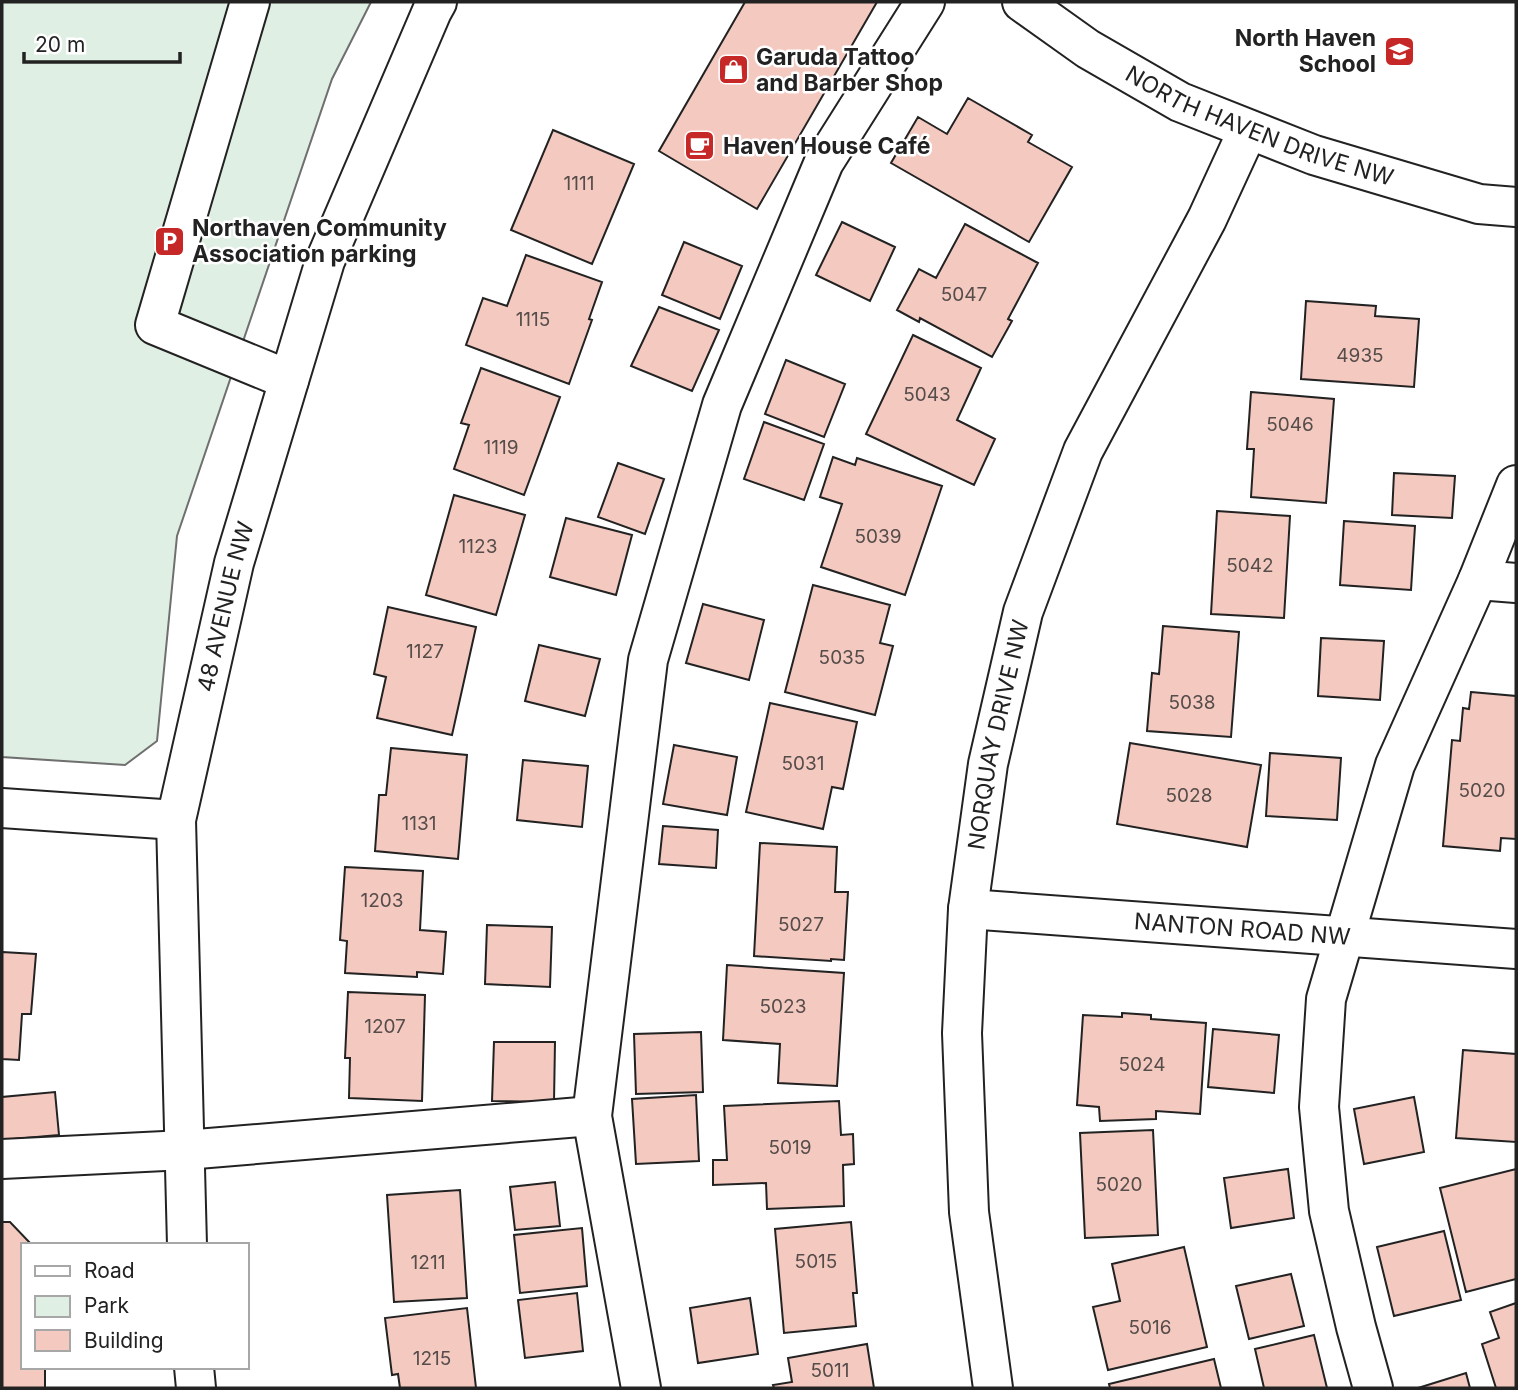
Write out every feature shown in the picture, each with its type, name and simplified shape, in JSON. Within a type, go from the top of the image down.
[{"type":"street","points":[[250,2],[155,325],[289,380]]},
{"type":"street","name":"48 AVENUE NW","points":[[187,1243],[176,820],[234,563],[325,261],[437,2]]},
{"type":"street","points":[[641,1388],[592,1116],[648,660],[722,405],[824,162],[925,2]]},
{"type":"street","name":"NORTH HAVEN DRIVE NW","points":[[1022,2],[1088,49],[1180,102],[1314,155],[1479,204],[1516,207]]},
{"type":"street","name":"NORQUAY DRIVE NW","points":[[993,1388],[969,1212],[962,1033],[968,909],[988,764],[1023,612],[1083,452],[1207,219],[1248,130]]},
{"type":"street","points":[[1373,1388],[1329,1211],[1319,1107],[1326,999],[1395,765],[1478,580],[1516,485]]},
{"type":"street","points":[[1478,580],[1516,583]]},
{"type":"street","points":[[2,808],[176,820]]},
{"type":"street","name":"NANTON ROAD NW","points":[[968,909],[1516,949]]},
{"type":"street","points":[[2,1159],[185,1150],[592,1116]]},
{"type":"street","points":[[194,1369],[196,1388]]},
{"type":"green space","points":[[2,2],[371,2],[332,79],[177,536],[157,741],[125,765],[2,757]]},
{"type":"building","points":[[745,2],[877,2],[757,209],[659,151]]},
{"type":"building","points":[[968,98],[1032,135],[1028,142],[1072,167],[1029,242],[891,163],[918,117],[947,134]]},
{"type":"building","points":[[553,130],[634,164],[592,264],[511,230]]},
{"type":"building","points":[[842,222],[895,247],[870,301],[816,275]]},
{"type":"building","points":[[965,224],[1038,263],[1008,319],[1012,321],[992,357],[920,318],[919,322],[897,310],[919,269],[936,278]]},
{"type":"building","points":[[684,242],[742,266],[720,319],[662,295]]},
{"type":"building","points":[[526,255],[602,282],[589,319],[592,320],[569,384],[466,345],[483,298],[507,306]]},
{"type":"building","points":[[1306,301],[1376,306],[1375,316],[1419,319],[1414,387],[1301,379]]},
{"type":"building","points":[[659,307],[719,330],[692,391],[631,366]]},
{"type":"building","points":[[913,335],[981,368],[957,420],[995,439],[974,485],[866,434]]},
{"type":"building","points":[[786,360],[845,384],[824,437],[765,414]]},
{"type":"building","points":[[481,368],[560,397],[524,495],[454,469],[469,425],[461,423]]},
{"type":"building","points":[[1251,392],[1334,399],[1326,503],[1251,497],[1254,449],[1247,449]]},
{"type":"building","points":[[764,422],[824,444],[804,500],[744,479]]},
{"type":"building","points":[[833,457],[855,465],[857,458],[942,486],[905,595],[821,567],[842,504],[820,497]]},
{"type":"building","points":[[618,463],[664,479],[645,534],[598,517]]},
{"type":"building","points":[[1394,473],[1455,476],[1452,518],[1392,515]]},
{"type":"building","points":[[454,495],[525,515],[496,615],[426,595]]},
{"type":"building","points":[[1217,511],[1290,516],[1284,618],[1211,614]]},
{"type":"building","points":[[566,518],[632,535],[616,595],[550,577]]},
{"type":"building","points":[[1344,521],[1415,526],[1411,590],[1340,585]]},
{"type":"building","points":[[813,585],[890,605],[880,643],[893,646],[875,715],[785,692]]},
{"type":"building","points":[[703,604],[764,620],[749,680],[686,663]]},
{"type":"building","points":[[388,607],[476,627],[452,735],[377,718],[386,677],[374,674]]},
{"type":"building","points":[[1163,626],[1239,632],[1231,737],[1147,731],[1152,673],[1159,674]]},
{"type":"building","points":[[1321,638],[1384,641],[1380,700],[1318,696]]},
{"type":"building","points":[[539,645],[600,659],[585,716],[525,701]]},
{"type":"building","points":[[1471,692],[1516,696],[1516,839],[1501,838],[1500,851],[1443,846],[1452,740],[1460,741],[1463,708],[1469,709]]},
{"type":"building","points":[[770,703],[857,722],[843,789],[832,787],[823,829],[746,812]]},
{"type":"building","points":[[1130,743],[1261,765],[1247,847],[1117,824]]},
{"type":"building","points":[[674,745],[737,757],[727,815],[663,804]]},
{"type":"building","points":[[391,748],[467,755],[458,859],[375,851],[379,795],[386,795]]},
{"type":"building","points":[[1270,753],[1341,758],[1337,820],[1266,816]]},
{"type":"building","points":[[523,760],[588,766],[582,827],[517,820]]},
{"type":"building","points":[[663,826],[718,830],[716,868],[659,864]]},
{"type":"building","points":[[760,843],[837,847],[835,892],[848,892],[844,960],[754,956]]},
{"type":"building","points":[[345,867],[423,871],[420,930],[446,932],[443,974],[417,972],[417,977],[345,973],[347,941],[340,940]]},
{"type":"building","points":[[487,925],[552,927],[550,987],[485,984]]},
{"type":"building","points":[[2,952],[36,954],[31,1014],[22,1014],[19,1060],[2,1059]]},
{"type":"building","points":[[727,965],[844,973],[837,1086],[778,1083],[780,1044],[723,1040]]},
{"type":"building","points":[[348,992],[425,995],[422,1101],[349,1098],[350,1058],[345,1058]]},
{"type":"building","points":[[1122,1013],[1151,1015],[1151,1019],[1206,1023],[1200,1114],[1156,1111],[1156,1119],[1100,1121],[1099,1107],[1077,1105],[1083,1015],[1122,1017]]},
{"type":"building","points":[[1213,1029],[1279,1035],[1274,1093],[1208,1087]]},
{"type":"building","points":[[701,1032],[703,1092],[636,1094],[634,1034]]},
{"type":"building","points":[[494,1042],[555,1042],[554,1102],[492,1101]]},
{"type":"building","points":[[1463,1050],[1516,1054],[1516,1142],[1456,1138]]},
{"type":"building","points":[[55,1092],[59,1135],[2,1140],[2,1097]]},
{"type":"building","points":[[696,1095],[699,1161],[636,1164],[632,1099]]},
{"type":"building","points":[[1414,1097],[1424,1152],[1364,1164],[1354,1109]]},
{"type":"building","points":[[839,1101],[841,1135],[853,1134],[854,1164],[843,1165],[844,1206],[767,1209],[766,1183],[713,1185],[713,1160],[727,1160],[724,1106]]},
{"type":"building","points":[[1153,1130],[1158,1235],[1085,1238],[1080,1133]]},
{"type":"building","points":[[1288,1169],[1294,1218],[1231,1228],[1224,1178]]},
{"type":"building","points":[[1516,1169],[1516,1279],[1466,1292],[1440,1188]]},
{"type":"building","points":[[555,1182],[560,1226],[515,1230],[510,1187]]},
{"type":"building","points":[[460,1190],[467,1298],[394,1302],[387,1195]]},
{"type":"building","points":[[2,1222],[10,1222],[30,1243],[21,1243],[21,1369],[45,1369],[45,1388],[2,1388]]},
{"type":"building","points":[[851,1222],[857,1293],[853,1293],[856,1326],[784,1333],[775,1229]]},
{"type":"building","points":[[582,1228],[587,1286],[520,1293],[514,1235]]},
{"type":"building","points":[[1444,1231],[1461,1300],[1394,1316],[1377,1247]]},
{"type":"building","points":[[1184,1247],[1207,1347],[1108,1370],[1093,1307],[1120,1301],[1112,1264]]},
{"type":"building","points":[[1291,1274],[1304,1326],[1249,1339],[1236,1286]]},
{"type":"building","points":[[577,1293],[583,1351],[525,1358],[518,1300]]},
{"type":"building","points":[[750,1298],[758,1354],[698,1363],[690,1308]]},
{"type":"building","points":[[1516,1303],[1516,1388],[1496,1388],[1482,1344],[1499,1338],[1490,1312]]},
{"type":"building","points":[[467,1308],[476,1388],[400,1388],[398,1374],[392,1375],[385,1318]]},
{"type":"building","points":[[1314,1335],[1327,1388],[1264,1388],[1255,1349]]},
{"type":"building","points":[[867,1344],[874,1388],[774,1388],[773,1385],[792,1382],[788,1358]]},
{"type":"building","points":[[1214,1359],[1221,1388],[1110,1388],[1109,1384]]},
{"type":"building","points":[[1466,1373],[1470,1388],[1418,1388]]},
{"type":"place","name":"North Haven School","points":[[1399,51]]},
{"type":"place","name":"Garuda Tattoo and Barber Shop","points":[[733,70]]},
{"type":"place","name":"Haven House Café","points":[[700,146]]},
{"type":"place","name":"Northaven Community Association parking","points":[[169,241]]}]
